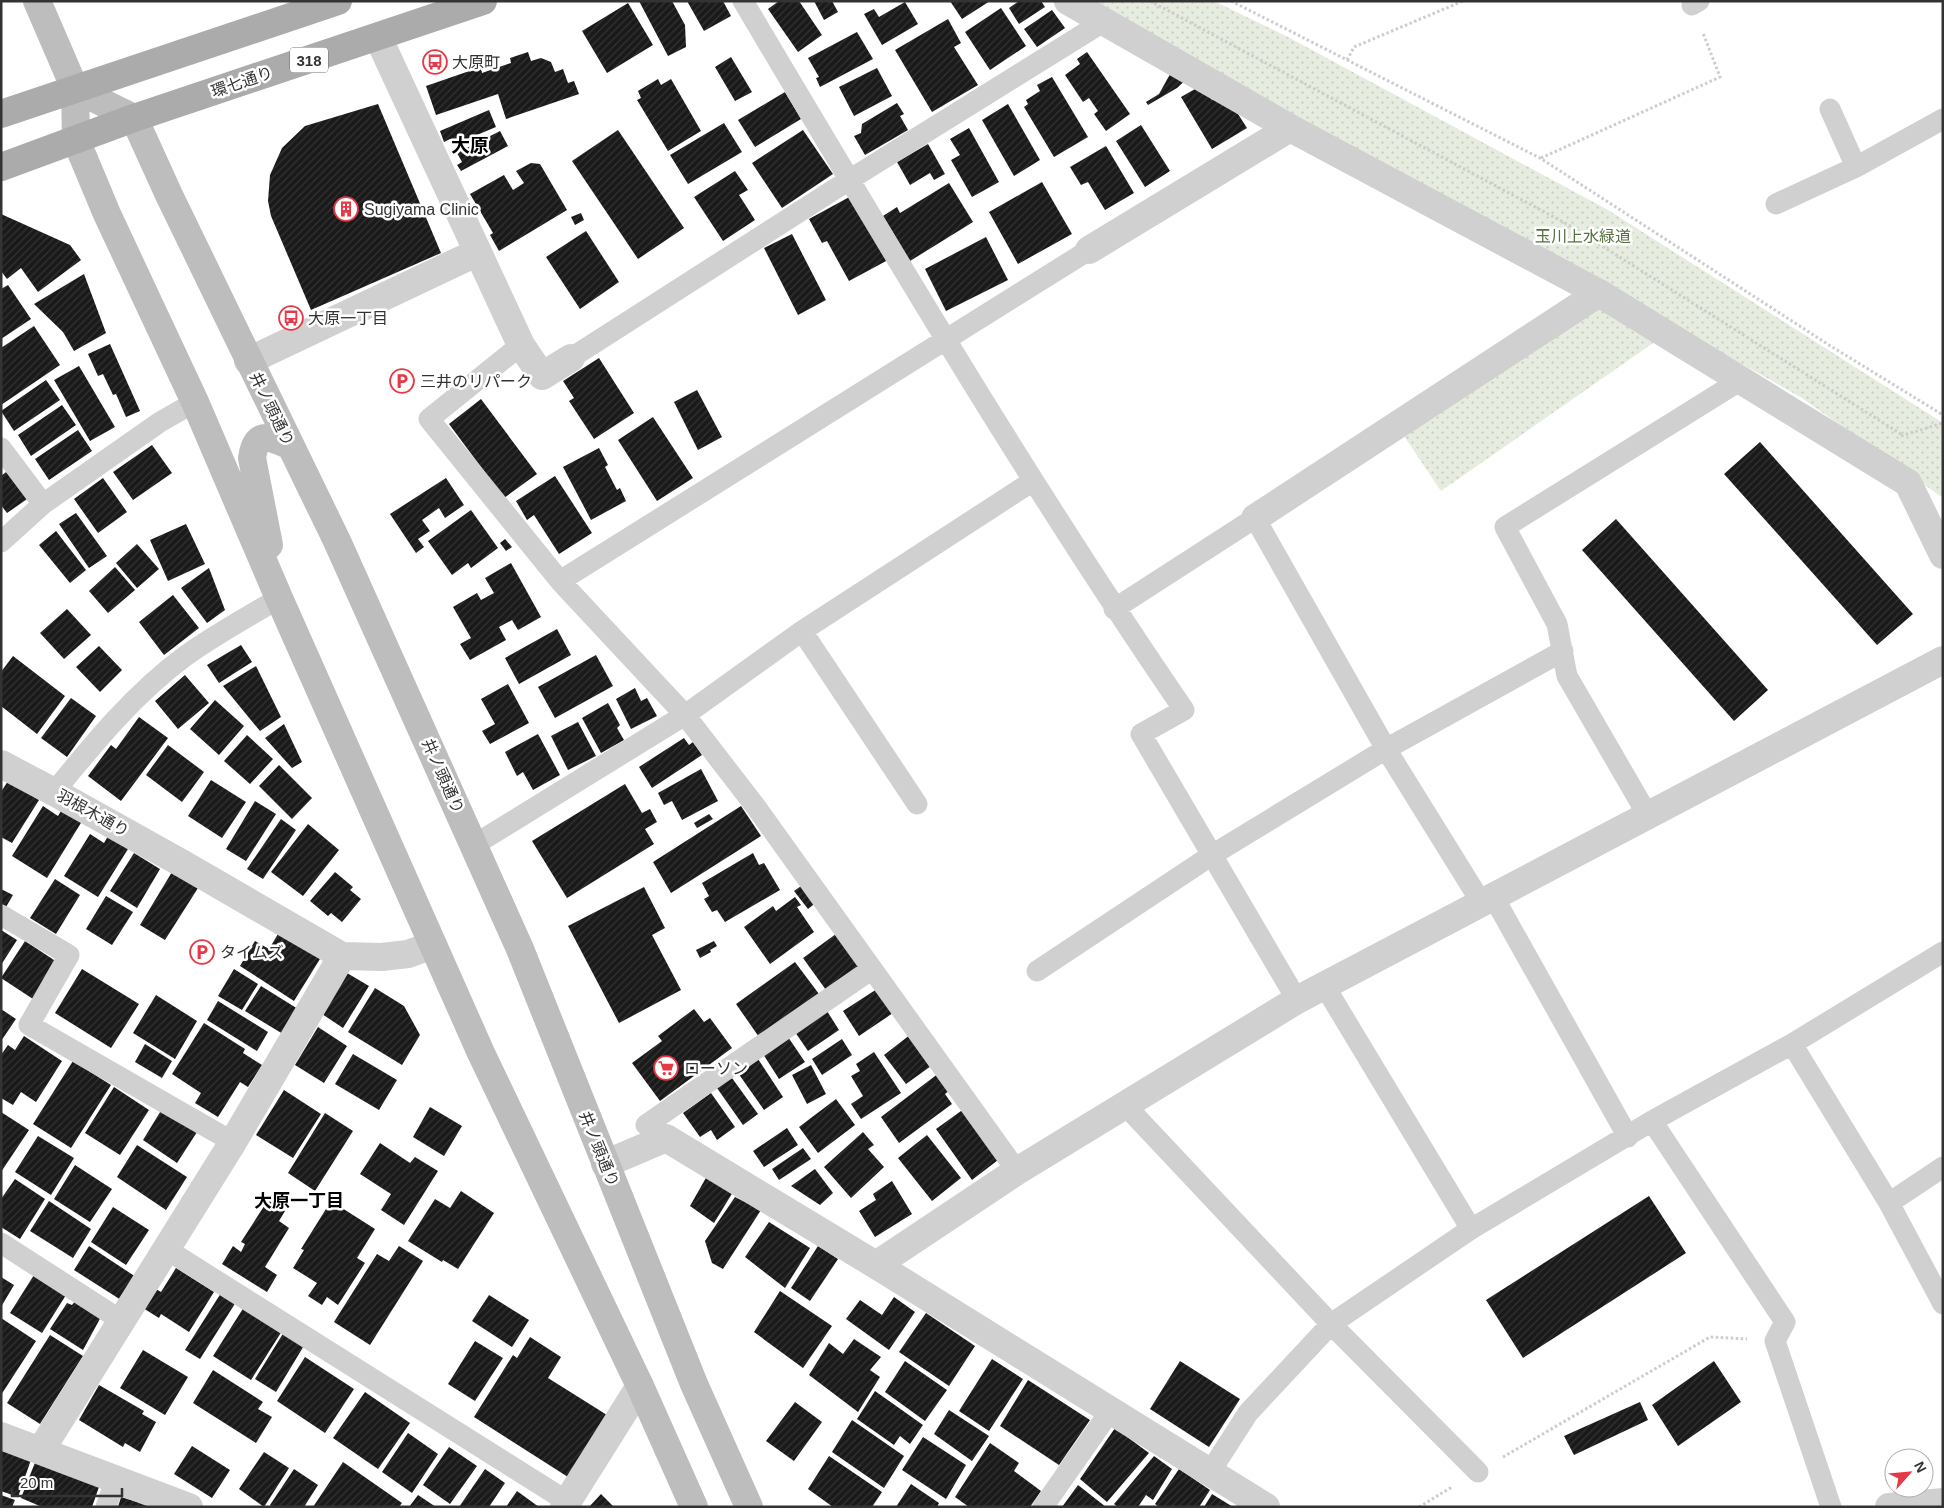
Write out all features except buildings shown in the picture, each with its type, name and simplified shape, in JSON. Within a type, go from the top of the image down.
[{"type":"main road","points":[[37,1],[75,89],[76,140],[107,214],[195,402],[279,598],[481,1053],[640,1386],[694,1507]]},
{"type":"main road","points":[[1,114],[338,1]]},
{"type":"main road","name":"環七通り","points":[[1,166],[134,118],[483,1]]},
{"type":"main road","points":[[75,89],[134,118]]},
{"type":"main road","name":"井ノ頭通り","points":[[134,118],[248,361],[337,542],[474,845],[520,949],[694,1384],[749,1507]]},
{"type":"main road","points":[[279,598],[252,458],[253,446],[259,440],[268,437],[289,445]]},
{"type":"street","points":[[1068,1],[1290,128],[1599,293],[1908,483],[1936,521],[1943,556]]},
{"type":"street","points":[[378,36],[521,346],[542,376],[571,358]]},
{"type":"street","points":[[1089,250],[1290,128]]},
{"type":"street","points":[[248,361],[478,252]]},
{"type":"street","points":[[1256,518],[1599,293]]},
{"type":"street","points":[[876,1265],[1017,1171],[1296,1000],[1943,660]]},
{"type":"street","name":"羽根木通り","points":[[2,765],[184,864],[342,956]]},
{"type":"street","points":[[41,1450],[233,1142],[342,956],[382,957],[408,954],[433,945]]},
{"type":"street","points":[[605,1164],[666,1138],[876,1265],[1266,1507]]},
{"type":"street","points":[[566,1504],[640,1386]]},
{"type":"street","points":[[1,1436],[189,1507]]},
{"type":"street","points":[[1889,1507],[1943,1502]]},
{"type":"lane","points":[[742,1],[1033,481],[1114,609],[1184,710],[1141,734],[1296,1000]]},
{"type":"lane","points":[[571,358],[849,180],[1103,22]]},
{"type":"lane","points":[[1830,109],[1856,167]]},
{"type":"lane","points":[[1776,204],[1856,167],[1943,119]]},
{"type":"lane","points":[[560,581],[1089,250]]},
{"type":"lane","points":[[521,346],[429,419],[560,581],[685,715],[756,807],[1017,1171]]},
{"type":"lane","points":[[1647,814],[1567,676],[1557,624],[1505,527],[1740,380]]},
{"type":"lane","points":[[1,542],[43,504],[160,422],[195,402]]},
{"type":"lane","points":[[1,448],[43,504]]},
{"type":"lane","points":[[474,845],[685,715],[802,631],[1033,481]]},
{"type":"lane","points":[[1114,609],[1256,518],[1386,749],[1487,899],[1628,1137]]},
{"type":"lane","points":[[54,792],[87,752],[139,696],[185,656],[279,598]]},
{"type":"lane","points":[[802,631],[917,804]]},
{"type":"lane","points":[[1037,971],[1212,855],[1386,749],[1562,651]]},
{"type":"lane","points":[[1,915],[69,955],[29,1025],[233,1142]]},
{"type":"lane","points":[[1210,1472],[1248,1413],[1331,1324],[1471,1229],[1652,1121],[1792,1044],[1943,952]]},
{"type":"lane","points":[[646,1125],[872,969]]},
{"type":"lane","points":[[1324,985],[1471,1229]]},
{"type":"lane","points":[[1792,1044],[1889,1203],[1943,1304]]},
{"type":"lane","points":[[1125,1105],[1331,1324],[1478,1472]]},
{"type":"lane","points":[[1652,1121],[1785,1322],[1775,1340],[1831,1507]]},
{"type":"lane","points":[[1889,1203],[1943,1168]]},
{"type":"lane","points":[[1,1243],[122,1321]]},
{"type":"lane","points":[[166,1249],[566,1504]]},
{"type":"lane","points":[[1043,1507],[1111,1410]]},
{"type":"lane","points":[[106,1507],[116,1479]]},
{"type":"path","points":[[1150,1],[1568,224],[1901,434],[1943,422]]},
{"type":"path","points":[[1231,1],[1540,158],[1829,345],[1943,415]]},
{"type":"path","points":[[1347,60],[1354,47],[1463,1]]},
{"type":"path","points":[[1540,158],[1720,77],[1695,3]]},
{"type":"path","points":[[1419,1507],[1710,1337],[1775,1340]]},
{"type":"green space","name":"玉川上水緑道","points":[[1093,1],[1214,1],[1288,37],[1608,210],[1943,423],[1943,498],[1802,398],[1611,290],[1216,74]]},
{"type":"green space","points":[[1592,303],[1656,341],[1441,491],[1402,433]]},
{"type":"place","name":"大原町","points":[[435,62]]},
{"type":"place","name":"Sugiyama Clinic","points":[[346,209]]},
{"type":"place","name":"大原一丁目","points":[[291,318]]},
{"type":"place","name":"三井のリパーク","points":[[402,381]]},
{"type":"place","name":"タイムズ","points":[[202,952]]},
{"type":"place","name":"ローソン","points":[[666,1068]]},
{"type":"district","name":"大原","points":[[470,145]]},
{"type":"district","name":"大原一丁目","points":[[299,1201]]}]
